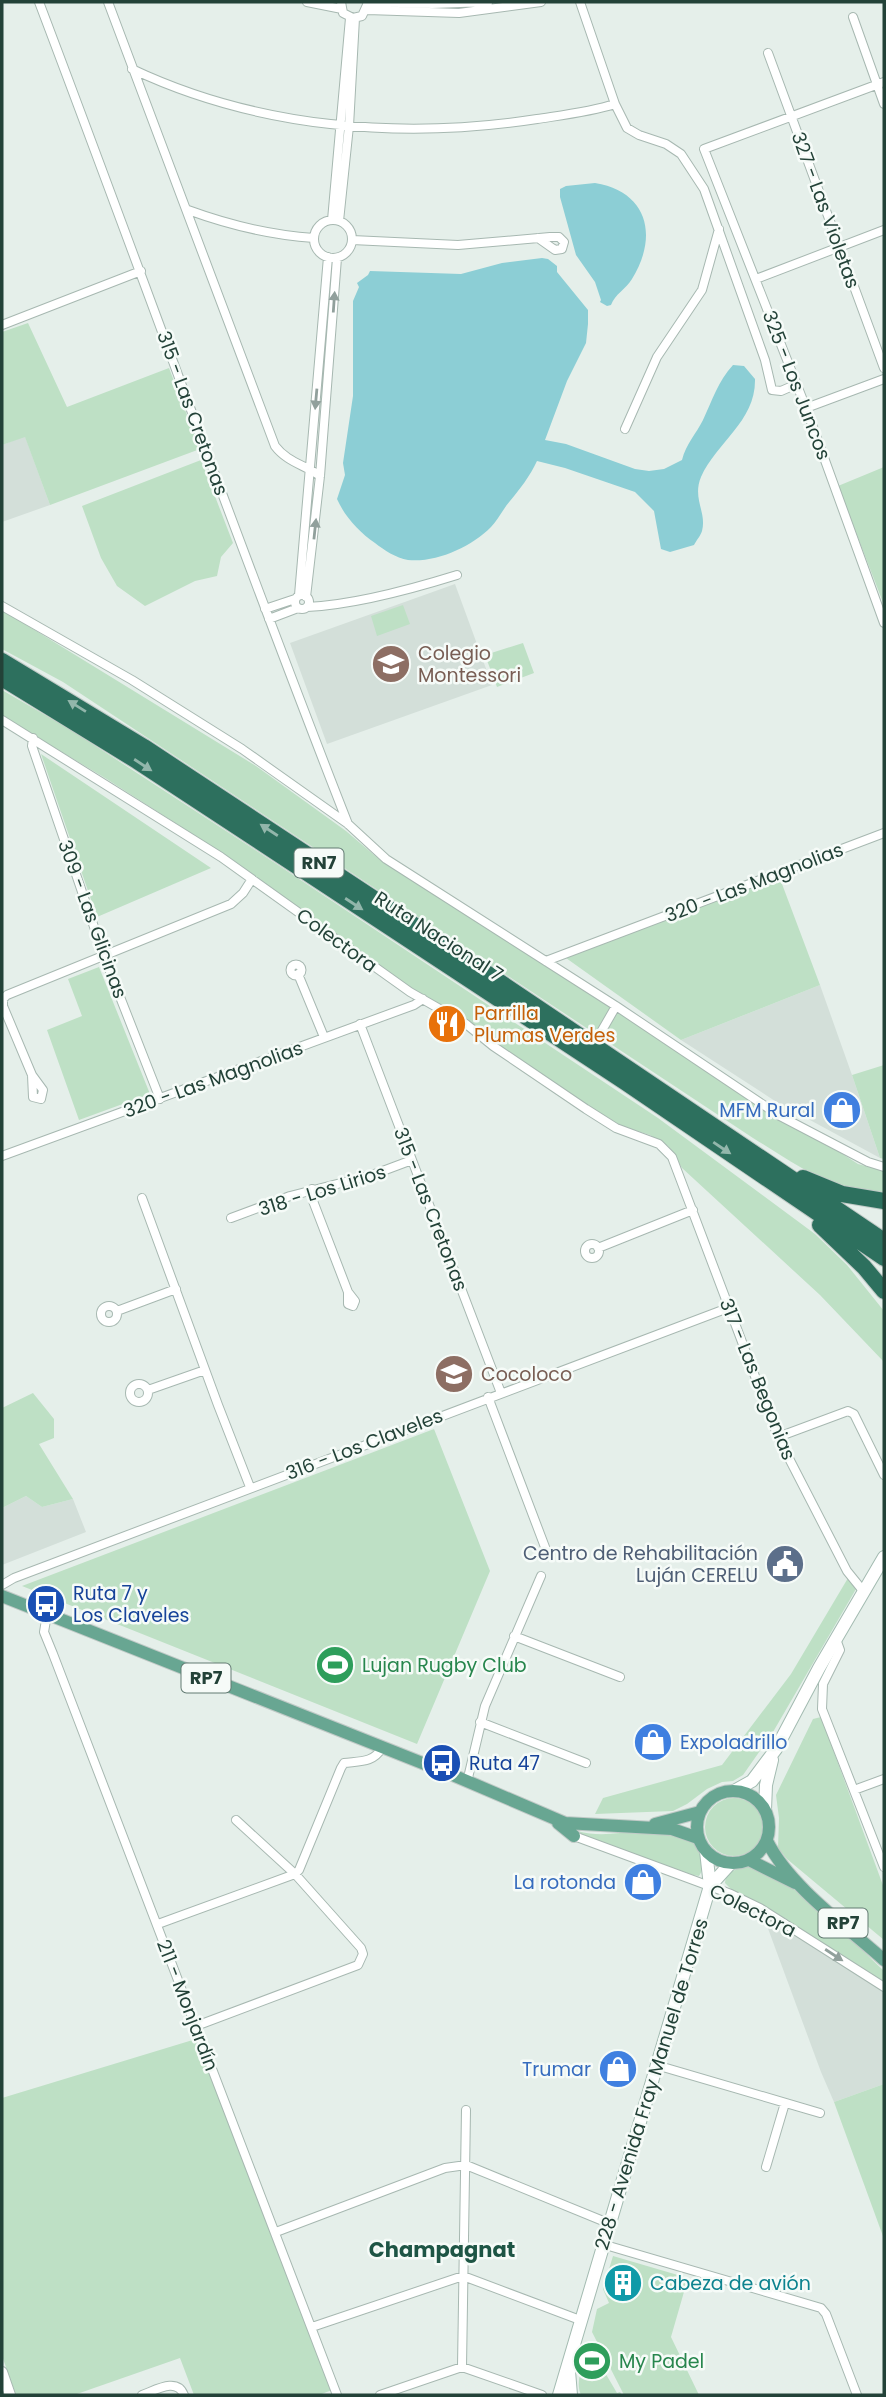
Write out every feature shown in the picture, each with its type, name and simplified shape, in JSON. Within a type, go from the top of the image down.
[{"type":"highway","name":"Ruta Nacional 7","points":[[2,661],[144,747],[884,1241]]},
{"type":"highway","name":"Ruta Nacional 7","points":[[2,678],[137,761],[625,1082],[884,1258]]},
{"type":"highway","points":[[748,1150],[842,1194],[884,1201]]},
{"type":"highway","points":[[762,1176],[845,1248],[884,1291]]},
{"type":"main road","points":[[734,1791],[752,1781],[776,1749],[884,1557]]},
{"type":"main road","name":"RP7","points":[[2,1596],[552,1818],[576,1825],[672,1829],[698,1838]]},
{"type":"main road","points":[[765,1810],[768,1774],[776,1749]]},
{"type":"main road","name":"RP7","points":[[645,1827],[700,1812],[710,1799],[726,1791],[734,1791]]},
{"type":"main road","points":[[700,1812],[697,1820],[698,1838],[706,1851],[722,1862],[749,1860],[762,1850],[767,1841],[769,1820],[765,1810],[752,1796],[734,1791]]},
{"type":"main road","points":[[552,1818],[574,1836]]},
{"type":"main road","name":"RP7","points":[[767,1841],[801,1886],[884,1960]]},
{"type":"main road","name":"228 - Avenida Fray Manuel de Torres","points":[[559,2395],[710,1886],[706,1851]]},
{"type":"main road","name":"RP7","points":[[749,1860],[801,1886]]},
{"type":"main road","name":"228 - Avenida Fray Manuel de Torres","points":[[710,1886],[732,1863]]},
{"type":"main road","name":"228 - Avenida Fray Manuel de Torres","points":[[568,2362],[571,2395]]},
{"type":"street","name":"315 - Las Cretonas","points":[[39,2],[269,620],[348,824]]},
{"type":"street","points":[[108,2],[275,446],[285,458],[320,476]]},
{"type":"street","points":[[307,2],[341,6],[353,18],[335,220]]},
{"type":"street","points":[[367,5],[488,2]]},
{"type":"street","points":[[367,5],[459,13],[541,2]]},
{"type":"street","points":[[580,2],[615,104],[631,131],[666,144],[681,154],[704,189],[765,360],[772,390],[781,390],[797,384]]},
{"type":"street","points":[[353,18],[362,16],[367,5]]},
{"type":"street","points":[[853,17],[881,83],[884,104]]},
{"type":"street","name":"327 - Las Violetas","points":[[768,53],[884,368]]},
{"type":"street","points":[[132,69],[156,80],[270,115],[345,126],[433,129],[485,125],[551,117],[615,104]]},
{"type":"street","points":[[142,94],[147,84],[156,80]]},
{"type":"street","points":[[792,116],[881,83]]},
{"type":"street","name":"325 - Los Juncos","points":[[792,116],[704,149],[757,278],[884,622]]},
{"type":"street","points":[[188,210],[259,231],[314,238]]},
{"type":"street","points":[[197,235],[204,224],[215,220]]},
{"type":"street","points":[[332,258],[318,250],[314,238],[318,228],[335,220]]},
{"type":"street","points":[[332,258],[348,252],[352,240],[349,228],[335,220]]},
{"type":"street","points":[[625,429],[657,357],[702,290],[719,229]]},
{"type":"street","points":[[757,278],[884,230]]},
{"type":"street","points":[[352,240],[458,245],[538,238]]},
{"type":"street","points":[[301,601],[310,469],[332,258]]},
{"type":"street","points":[[301,601],[320,476],[332,258]]},
{"type":"street","points":[[2,325],[141,271]]},
{"type":"street","points":[[806,408],[884,379]]},
{"type":"street","points":[[265,609],[301,601],[340,603],[457,575]]},
{"type":"street","points":[[269,620],[301,601]]},
{"type":"street","points":[[2,606],[132,680],[242,749],[348,824],[386,859],[616,1006],[793,1124],[868,1162],[882,1166]]},
{"type":"street","name":"Colectora","points":[[2,720],[252,879],[410,992],[466,1024],[493,1046],[586,1110],[616,1128],[659,1144],[671,1157]]},
{"type":"street","name":"309 - Las Glicinas","points":[[33,738],[32,746],[104,956],[160,1099]]},
{"type":"street","name":"320 - Las Magnolias","points":[[545,961],[884,833]]},
{"type":"street","points":[[32,1075],[3,1006],[3,999],[18,990],[231,904],[243,893],[252,879]]},
{"type":"street","points":[[298,974],[324,1037]]},
{"type":"street","name":"320 - Las Magnolias","points":[[2,1156],[423,999]]},
{"type":"street","points":[[593,1046],[616,1006]]},
{"type":"street","name":"315 - Las Cretonas","points":[[360,1024],[501,1394]]},
{"type":"street","name":"317 - Las Begonias","points":[[671,1157],[778,1437],[847,1571],[864,1592]]},
{"type":"street","name":"318 - Los Lirios","points":[[231,1218],[312,1189],[372,1175],[412,1160]]},
{"type":"street","points":[[312,1189],[313,1201],[348,1292]]},
{"type":"street","points":[[142,1198],[250,1488]]},
{"type":"street","points":[[598,1248],[693,1210]]},
{"type":"street","points":[[117,1311],[176,1289]]},
{"type":"street","name":"316 - Los Claveles","points":[[2,1585],[14,1578],[728,1308]]},
{"type":"street","points":[[148,1390],[205,1370]]},
{"type":"street","points":[[488,1398],[548,1555]]},
{"type":"street","points":[[778,1437],[848,1411],[854,1414],[884,1475]]},
{"type":"street","points":[[467,1782],[480,1723],[541,1576]]},
{"type":"street","name":"211 - Monjardín","points":[[47,1614],[44,1632],[337,2395]]},
{"type":"street","points":[[514,1636],[620,1677]]},
{"type":"street","points":[[836,1639],[840,1650],[822,1684],[822,1709],[884,1867]]},
{"type":"street","points":[[480,1723],[586,1763]]},
{"type":"street","points":[[158,1924],[295,1874],[344,1763],[370,1760],[377,1756],[382,1748]]},
{"type":"street","points":[[854,1790],[884,1779]]},
{"type":"street","points":[[197,2026],[358,1965],[362,1960],[361,1948],[295,1874],[236,1820]]},
{"type":"street","name":"Colectora","points":[[574,1836],[710,1886],[760,1908],[884,1987]]},
{"type":"street","points":[[656,2065],[820,2113]]},
{"type":"street","points":[[766,2167],[785,2103]]},
{"type":"street","points":[[462,2367],[466,2110]]},
{"type":"street","points":[[275,2232],[445,2168],[466,2165],[608,2223]]},
{"type":"street","points":[[602,2244],[821,2308],[826,2314],[857,2395]]},
{"type":"street","points":[[312,2327],[463,2276],[580,2320]]},
{"type":"street","points":[[380,2395],[462,2367],[542,2395]]},
{"type":"street","points":[[2,2372],[10,2395]]},
{"type":"street","points":[[142,2395],[175,2385],[183,2392]]},
{"type":"shaded area","points":[[25,436],[50,505],[2,522],[2,445]]},
{"type":"shaded area","name":"Colegio Montessori","points":[[455,584],[492,685],[327,744],[290,643]]},
{"type":"shaded area","points":[[820,985],[880,1158],[775,1101],[681,1040]]},
{"type":"shaded area","points":[[26,1496],[42,1507],[73,1499],[86,1532],[2,1565],[2,1508]]},
{"type":"shaded area","points":[[763,1915],[884,1991],[884,2084],[834,2102]]},
{"type":"green space","points":[[28,323],[67,407],[169,368],[200,449],[50,505],[25,437],[2,445],[2,332]]},
{"type":"green space","points":[[201,460],[233,543],[221,557],[217,576],[195,581],[145,606],[117,586],[101,558],[82,506]]},
{"type":"green space","points":[[884,467],[884,605],[838,486]]},
{"type":"green space","points":[[403,605],[410,624],[377,636],[371,616]]},
{"type":"green space","points":[[2,610],[256,766],[346,831],[380,860],[469,913],[858,1164],[884,1171],[884,1196],[849,1190],[816,1176],[753,1138],[63,682],[2,649]]},
{"type":"green space","points":[[523,643],[534,673],[497,687],[485,655]]},
{"type":"green space","points":[[2,690],[71,730],[275,863],[658,1118],[815,1234],[847,1265],[884,1311],[884,1362],[820,1295],[682,1168],[668,1146],[650,1135],[622,1126],[578,1100],[440,1004],[406,986],[236,862],[2,716]]},
{"type":"green space","points":[[41,754],[211,868],[97,917]]},
{"type":"green space","points":[[779,876],[820,985],[681,1040],[566,958]]},
{"type":"green space","points":[[99,967],[150,1094],[79,1120],[47,1030],[82,1016],[68,979]]},
{"type":"green space","points":[[884,1065],[884,1159],[880,1158],[852,1075]]},
{"type":"green space","points":[[33,1393],[54,1419],[54,1438],[39,1444],[73,1499],[42,1507],[26,1496],[2,1508],[2,1408]]},
{"type":"green space","name":"Lujan Rugby Club","points":[[434,1429],[490,1571],[417,1744],[22,1586]]},
{"type":"green space","points":[[848,1578],[856,1589],[773,1732],[743,1775],[707,1789],[673,1811],[595,1814],[603,1798],[722,1765],[791,1674]]},
{"type":"green space","points":[[821,1717],[884,1888],[884,1940],[787,1859],[778,1848],[779,1818],[776,1795],[813,1719]]},
{"type":"green space","points":[[728,1798],[740,1798],[755,1806],[763,1821],[763,1833],[755,1848],[740,1856],[728,1856],[713,1848],[705,1833],[705,1821],[713,1806]]},
{"type":"green space","points":[[577,1831],[600,1834],[654,1832],[695,1842],[703,1859],[701,1872],[699,1876],[693,1875],[573,1833]]},
{"type":"green space","points":[[748,1866],[765,1871],[802,1894],[884,1971],[884,1982],[770,1909],[734,1892],[725,1883],[727,1876],[736,1869]]},
{"type":"green space","points":[[196,2039],[332,2390],[319,2395],[194,2395],[180,2358],[74,2395],[16,2395],[2,2356],[2,2098]]},
{"type":"green space","points":[[884,2084],[884,2239],[834,2102]]},
{"type":"green space","points":[[613,2256],[688,2278],[671,2337],[699,2395],[624,2395],[592,2332],[597,2309],[609,2303],[603,2289]]},
{"type":"green space","name":"My Padel","points":[[590,2347],[617,2393],[622,2395],[581,2395],[579,2377]]},
{"type":"water","points":[[595,183],[613,188],[627,196],[644,219],[646,233],[645,248],[632,279],[611,305],[607,306],[600,302],[595,282],[576,255],[560,197],[560,189],[566,186]]},
{"type":"water","points":[[542,258],[557,266],[557,272],[588,310],[586,343],[567,381],[545,440],[566,444],[635,469],[664,469],[682,460],[719,384],[733,365],[744,366],[755,379],[754,394],[743,419],[701,477],[698,492],[703,518],[701,534],[694,545],[670,552],[661,549],[654,511],[635,492],[537,461],[494,524],[474,541],[453,552],[430,559],[408,560],[395,556],[358,529],[337,499],[345,475],[343,463],[353,396],[353,301],[359,287],[357,283],[370,271],[461,274],[502,263]]},
{"type":"place","name":"Colegio Montessori","points":[[391,664]]},
{"type":"place","name":"Parrilla Plumas Verdes","points":[[447,1024]]},
{"type":"place","name":"MFM Rural","points":[[842,1110]]},
{"type":"place","name":"Cocoloco","points":[[454,1374]]},
{"type":"place","name":"Centro de Rehabilitación Luján CERELU","points":[[785,1564]]},
{"type":"place","name":"Ruta 7 y Los Claveles","points":[[46,1604]]},
{"type":"place","name":"Lujan Rugby Club","points":[[335,1665]]},
{"type":"place","name":"Expoladrillo","points":[[653,1742]]},
{"type":"place","name":"Ruta 47","points":[[442,1763]]},
{"type":"place","name":"La rotonda","points":[[643,1882]]},
{"type":"place","name":"Trumar","points":[[618,2069]]},
{"type":"place","name":"Cabeza de avión","points":[[623,2283]]},
{"type":"place","name":"My Padel","points":[[592,2361]]},
{"type":"district","name":"Champagnat","points":[[442,2250]]}]
